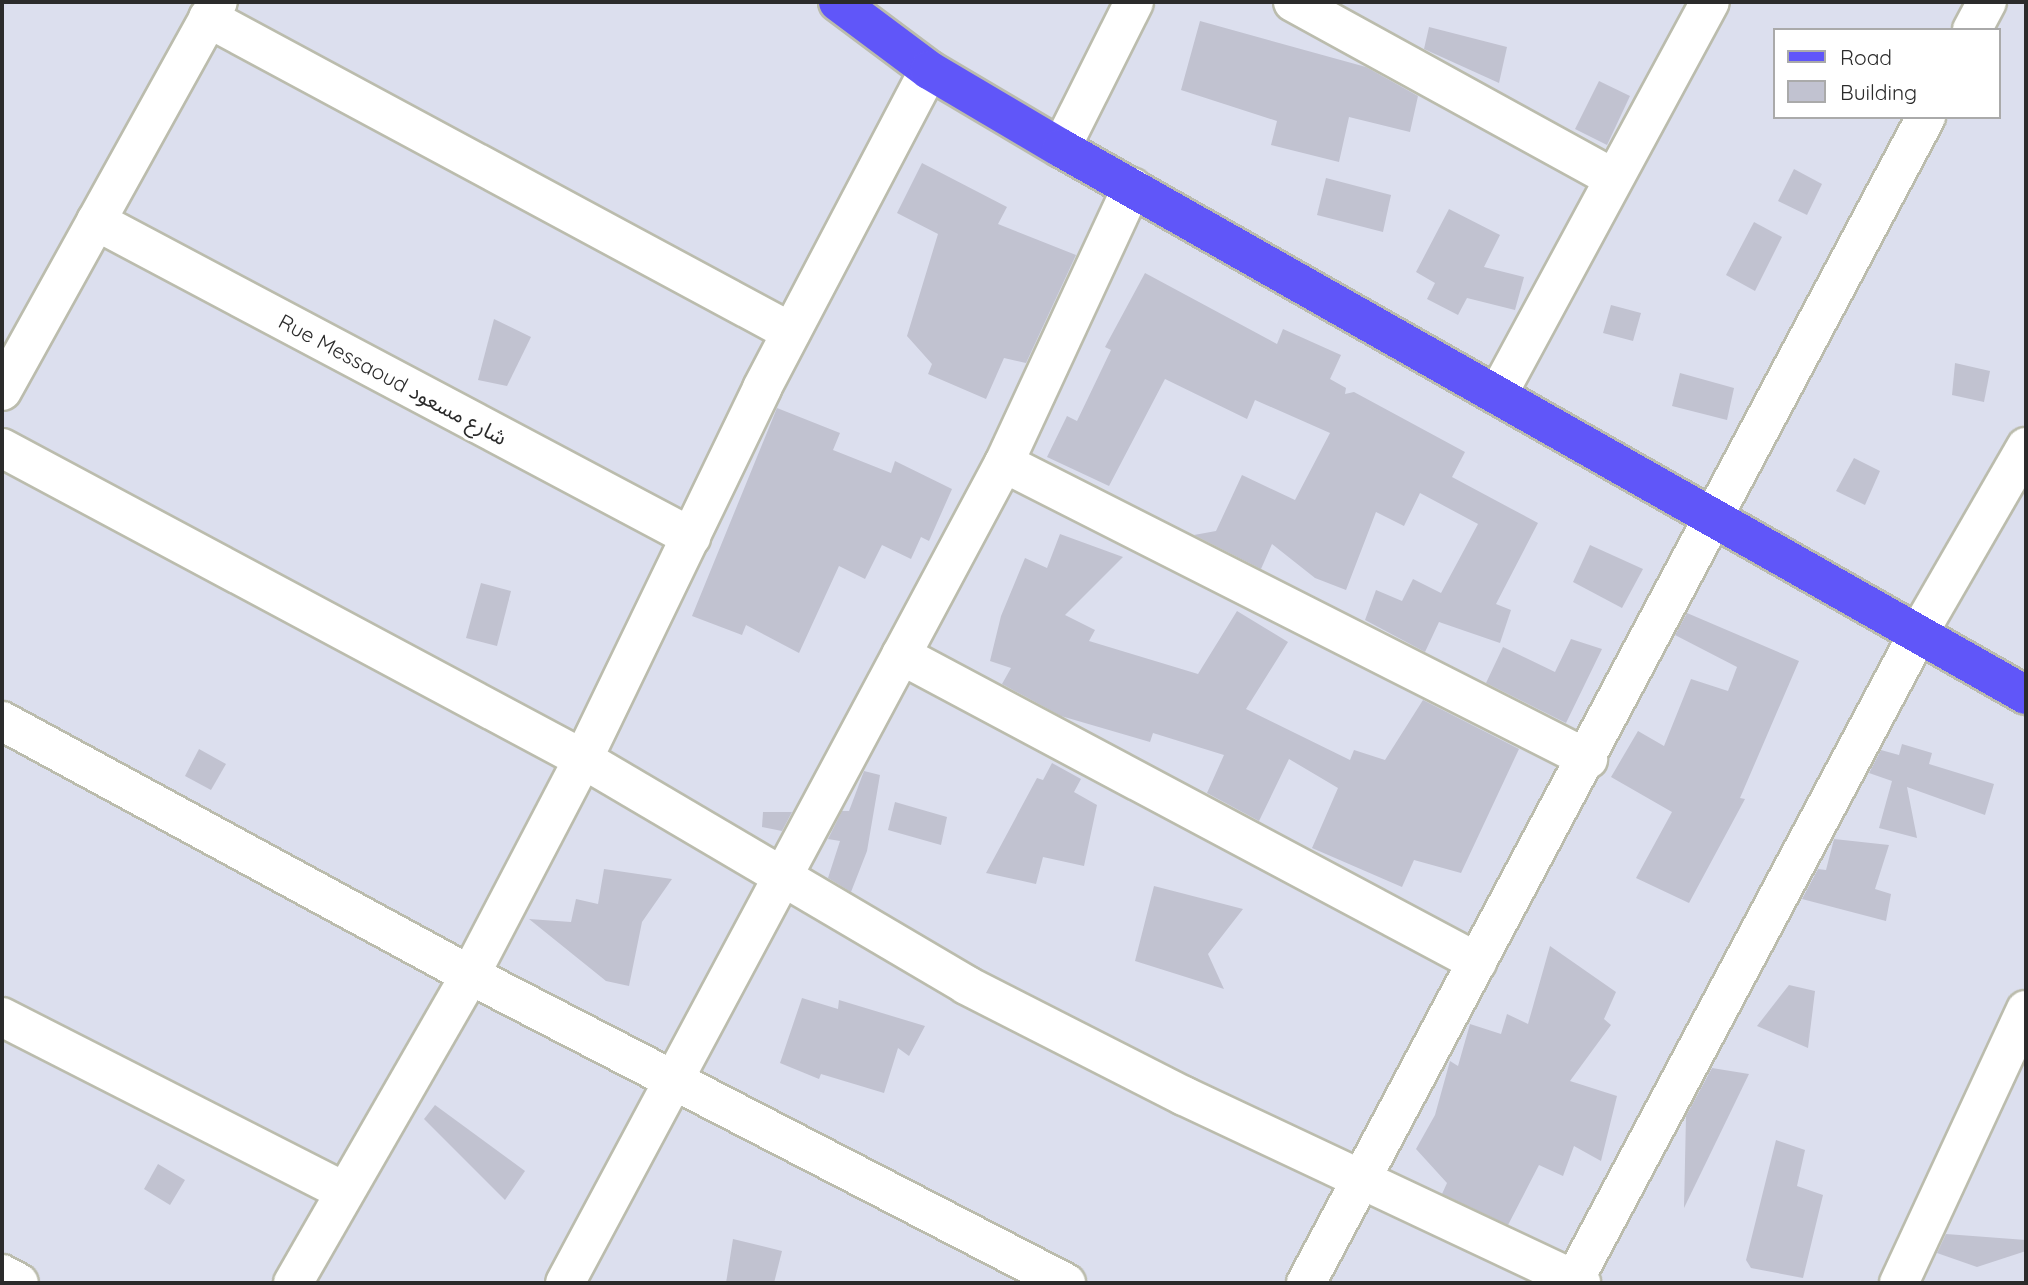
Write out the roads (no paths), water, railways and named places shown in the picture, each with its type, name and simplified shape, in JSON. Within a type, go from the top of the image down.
[{"type":"main road","points":[[838,2],[929,70],[1061,148],[1499,392],[1711,517],[2026,695]]},
{"type":"street","points":[[1061,148],[1134,2]]},
{"type":"street","points":[[1293,2],[1613,178]]},
{"type":"street","points":[[1499,392],[1710,2]]},
{"type":"street","points":[[1973,28],[1987,2]]},
{"type":"street","points":[[2,391],[213,10],[791,332]]},
{"type":"street","points":[[292,1283],[342,1189],[470,975],[583,759],[791,332],[929,70]]},
{"type":"street","points":[[1306,1283],[1588,759],[1711,517],[1925,119]]},
{"type":"street","points":[[565,1283],[1004,463],[1132,187]]},
{"type":"street","name":"Rue Messaoud شارع مسعود","points":[[96,221],[691,537]]},
{"type":"street","points":[[2,448],[583,759],[780,880],[1016,1011],[1577,1282],[1917,634],[2026,447]]},
{"type":"street","points":[[1004,463],[1588,759]]},
{"type":"street","points":[[901,655],[1477,962]]},
{"type":"street","points":[[2,721],[470,975],[674,1077],[1066,1283]]},
{"type":"street","points":[[1899,1283],[2026,1010]]},
{"type":"street","points":[[2,1017],[342,1189]]},
{"type":"street","points":[[2,1274],[19,1283]]}]
